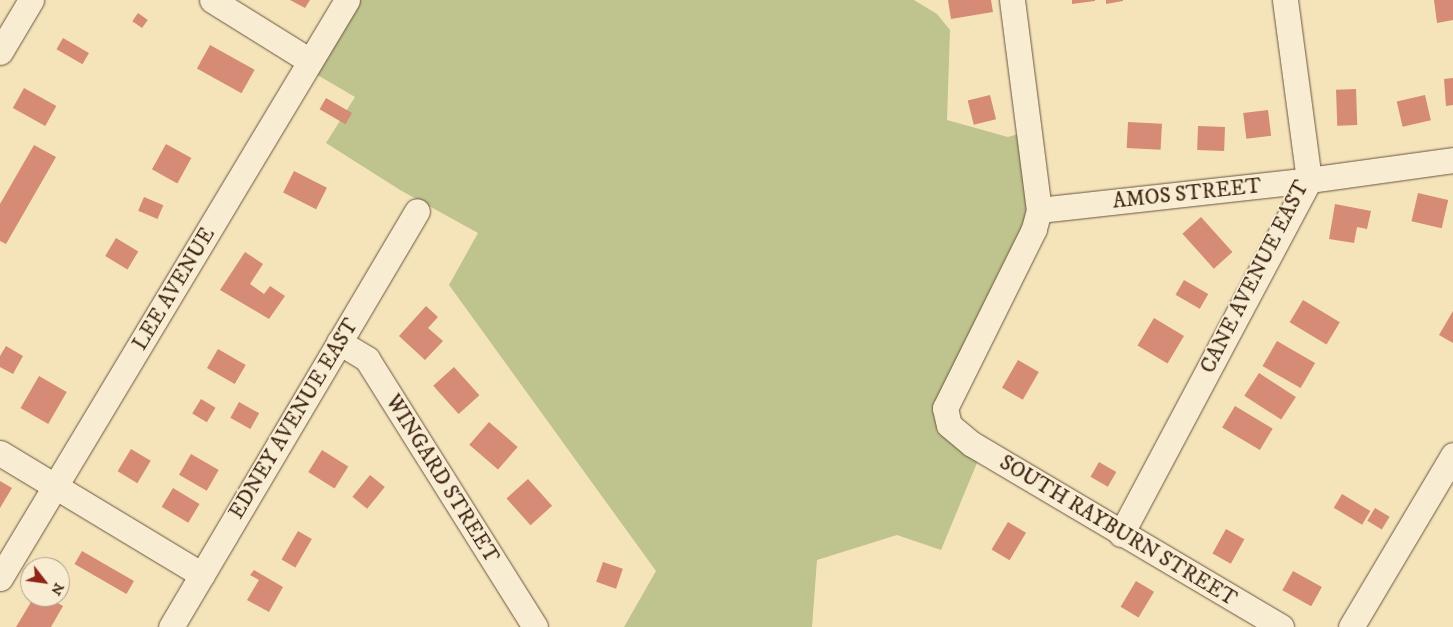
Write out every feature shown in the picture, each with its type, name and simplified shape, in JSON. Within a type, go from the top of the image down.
[{"type":"street","points":[[0,52],[31,0]]},
{"type":"street","points":[[212,0],[310,61]]},
{"type":"street","name":"LEE AVENUE","points":[[0,578],[347,0]]},
{"type":"street","points":[[1012,0],[1039,210]]},
{"type":"street","name":"CANE AVENUE EAST","points":[[1121,534],[1309,180],[1285,0]]},
{"type":"street","name":"AMOS STREET","points":[[1039,210],[1309,180],[1453,160]]},
{"type":"street","name":"SOUTH RAYBURN STREET","points":[[1039,210],[1034,229],[945,408],[949,425],[957,433],[1121,534],[1277,626]]},
{"type":"street","name":"EDNEY AVENUE EAST","points":[[171,627],[416,211]]},
{"type":"street","name":"WINGARD STREET","points":[[339,342],[366,359],[536,627]]},
{"type":"street","points":[[0,453],[202,575]]},
{"type":"street","points":[[1352,627],[1453,455]]},
{"type":"green space","points":[[358,0],[914,0],[937,14],[950,30],[947,120],[1008,137],[1021,133],[1029,209],[937,432],[979,458],[941,550],[897,535],[817,560],[812,627],[624,627],[656,571],[449,285],[478,233],[400,190],[326,143],[355,97],[314,73]]},
{"type":"building","points":[[290,0],[310,0],[305,8]]},
{"type":"building","points":[[948,0],[991,0],[993,12],[951,19]]},
{"type":"building","points":[[1072,0],[1095,0],[1095,1],[1072,4]]},
{"type":"building","points":[[1106,0],[1123,0],[1123,1],[1106,4]]},
{"type":"building","points":[[1434,0],[1453,0],[1453,20],[1437,23]]},
{"type":"building","points":[[138,13],[148,20],[142,28],[132,21]]},
{"type":"building","points":[[63,38],[89,53],[82,64],[56,49]]},
{"type":"building","points":[[210,45],[255,70],[242,93],[197,69]]},
{"type":"building","points":[[1453,78],[1453,105],[1446,106],[1444,79]]},
{"type":"building","points":[[24,88],[56,106],[45,126],[13,108]]},
{"type":"building","points":[[1356,89],[1357,125],[1337,126],[1336,90]]},
{"type":"building","points":[[990,95],[996,119],[974,125],[968,101]]},
{"type":"building","points":[[1425,95],[1431,120],[1403,127],[1397,102]]},
{"type":"building","points":[[326,98],[352,113],[345,124],[320,109]]},
{"type":"building","points":[[1268,110],[1271,136],[1246,139],[1243,113]]},
{"type":"building","points":[[1128,122],[1162,124],[1161,150],[1127,148]]},
{"type":"building","points":[[1198,126],[1225,127],[1224,151],[1197,150]]},
{"type":"building","points":[[166,144],[191,158],[177,183],[152,169]]},
{"type":"building","points":[[34,145],[56,157],[6,244],[0,241],[0,204]]},
{"type":"building","points":[[294,171],[327,188],[316,209],[283,192]]},
{"type":"building","points":[[1418,193],[1448,200],[1442,228],[1411,221]]},
{"type":"building","points":[[144,197],[163,205],[157,219],[138,211]]},
{"type":"building","points":[[1335,204],[1371,211],[1367,229],[1357,227],[1354,243],[1329,239]]},
{"type":"building","points":[[1201,217],[1232,252],[1214,269],[1182,234]]},
{"type":"building","points":[[116,238],[138,251],[127,269],[105,256]]},
{"type":"building","points":[[245,252],[263,264],[250,284],[264,294],[270,286],[285,296],[269,319],[220,290]]},
{"type":"building","points":[[1184,280],[1208,294],[1200,309],[1176,295]]},
{"type":"building","points":[[1303,300],[1340,322],[1326,344],[1290,322]]},
{"type":"building","points":[[426,306],[438,317],[428,328],[443,341],[425,360],[399,336]]},
{"type":"building","points":[[1453,311],[1453,343],[1439,335]]},
{"type":"building","points":[[1154,318],[1184,336],[1168,363],[1138,345]]},
{"type":"building","points":[[1277,341],[1315,363],[1301,388],[1262,366]]},
{"type":"building","points":[[6,346],[23,356],[13,374],[0,367],[0,356]]},
{"type":"building","points":[[218,349],[246,365],[235,384],[207,368]]},
{"type":"building","points":[[1018,360],[1039,372],[1023,400],[1002,388]]},
{"type":"building","points":[[454,367],[479,395],[459,414],[433,386]]},
{"type":"building","points":[[1259,373],[1296,397],[1281,420],[1244,396]]},
{"type":"building","points":[[39,376],[67,392],[48,424],[20,408]]},
{"type":"building","points":[[201,399],[216,408],[207,422],[192,414]]},
{"type":"building","points":[[239,402],[259,413],[250,429],[230,418]]},
{"type":"building","points":[[1235,406],[1273,429],[1260,450],[1222,427]]},
{"type":"building","points":[[489,422],[518,447],[498,470],[469,445]]},
{"type":"building","points":[[131,449],[151,461],[137,483],[118,471]]},
{"type":"building","points":[[322,450],[348,466],[335,488],[308,472]]},
{"type":"building","points":[[191,454],[219,470],[207,491],[179,475]]},
{"type":"building","points":[[1099,462],[1116,472],[1108,487],[1090,477]]},
{"type":"building","points":[[370,475],[385,487],[367,509],[352,497]]},
{"type":"building","points":[[528,479],[552,506],[531,525],[506,498]]},
{"type":"building","points":[[0,481],[12,488],[0,508]]},
{"type":"building","points":[[173,488],[200,504],[188,523],[162,507]]},
{"type":"building","points":[[1342,494],[1370,511],[1362,525],[1334,508]]},
{"type":"building","points":[[1375,508],[1390,517],[1382,530],[1367,521]]},
{"type":"building","points":[[1008,522],[1026,533],[1010,560],[992,549]]},
{"type":"building","points":[[1226,529],[1244,539],[1231,564],[1212,553]]},
{"type":"building","points":[[298,531],[312,539],[295,568],[282,560]]},
{"type":"building","points":[[82,551],[134,581],[126,594],[75,564]]},
{"type":"building","points":[[603,562],[623,569],[616,589],[596,582]]},
{"type":"building","points":[[254,570],[283,587],[269,612],[247,600],[259,580],[250,575]]},
{"type":"building","points":[[1293,571],[1322,587],[1311,606],[1282,590]]},
{"type":"building","points":[[1136,581],[1154,592],[1139,618],[1121,607]]},
{"type":"building","points":[[28,607],[62,607],[51,627],[16,627]]}]
